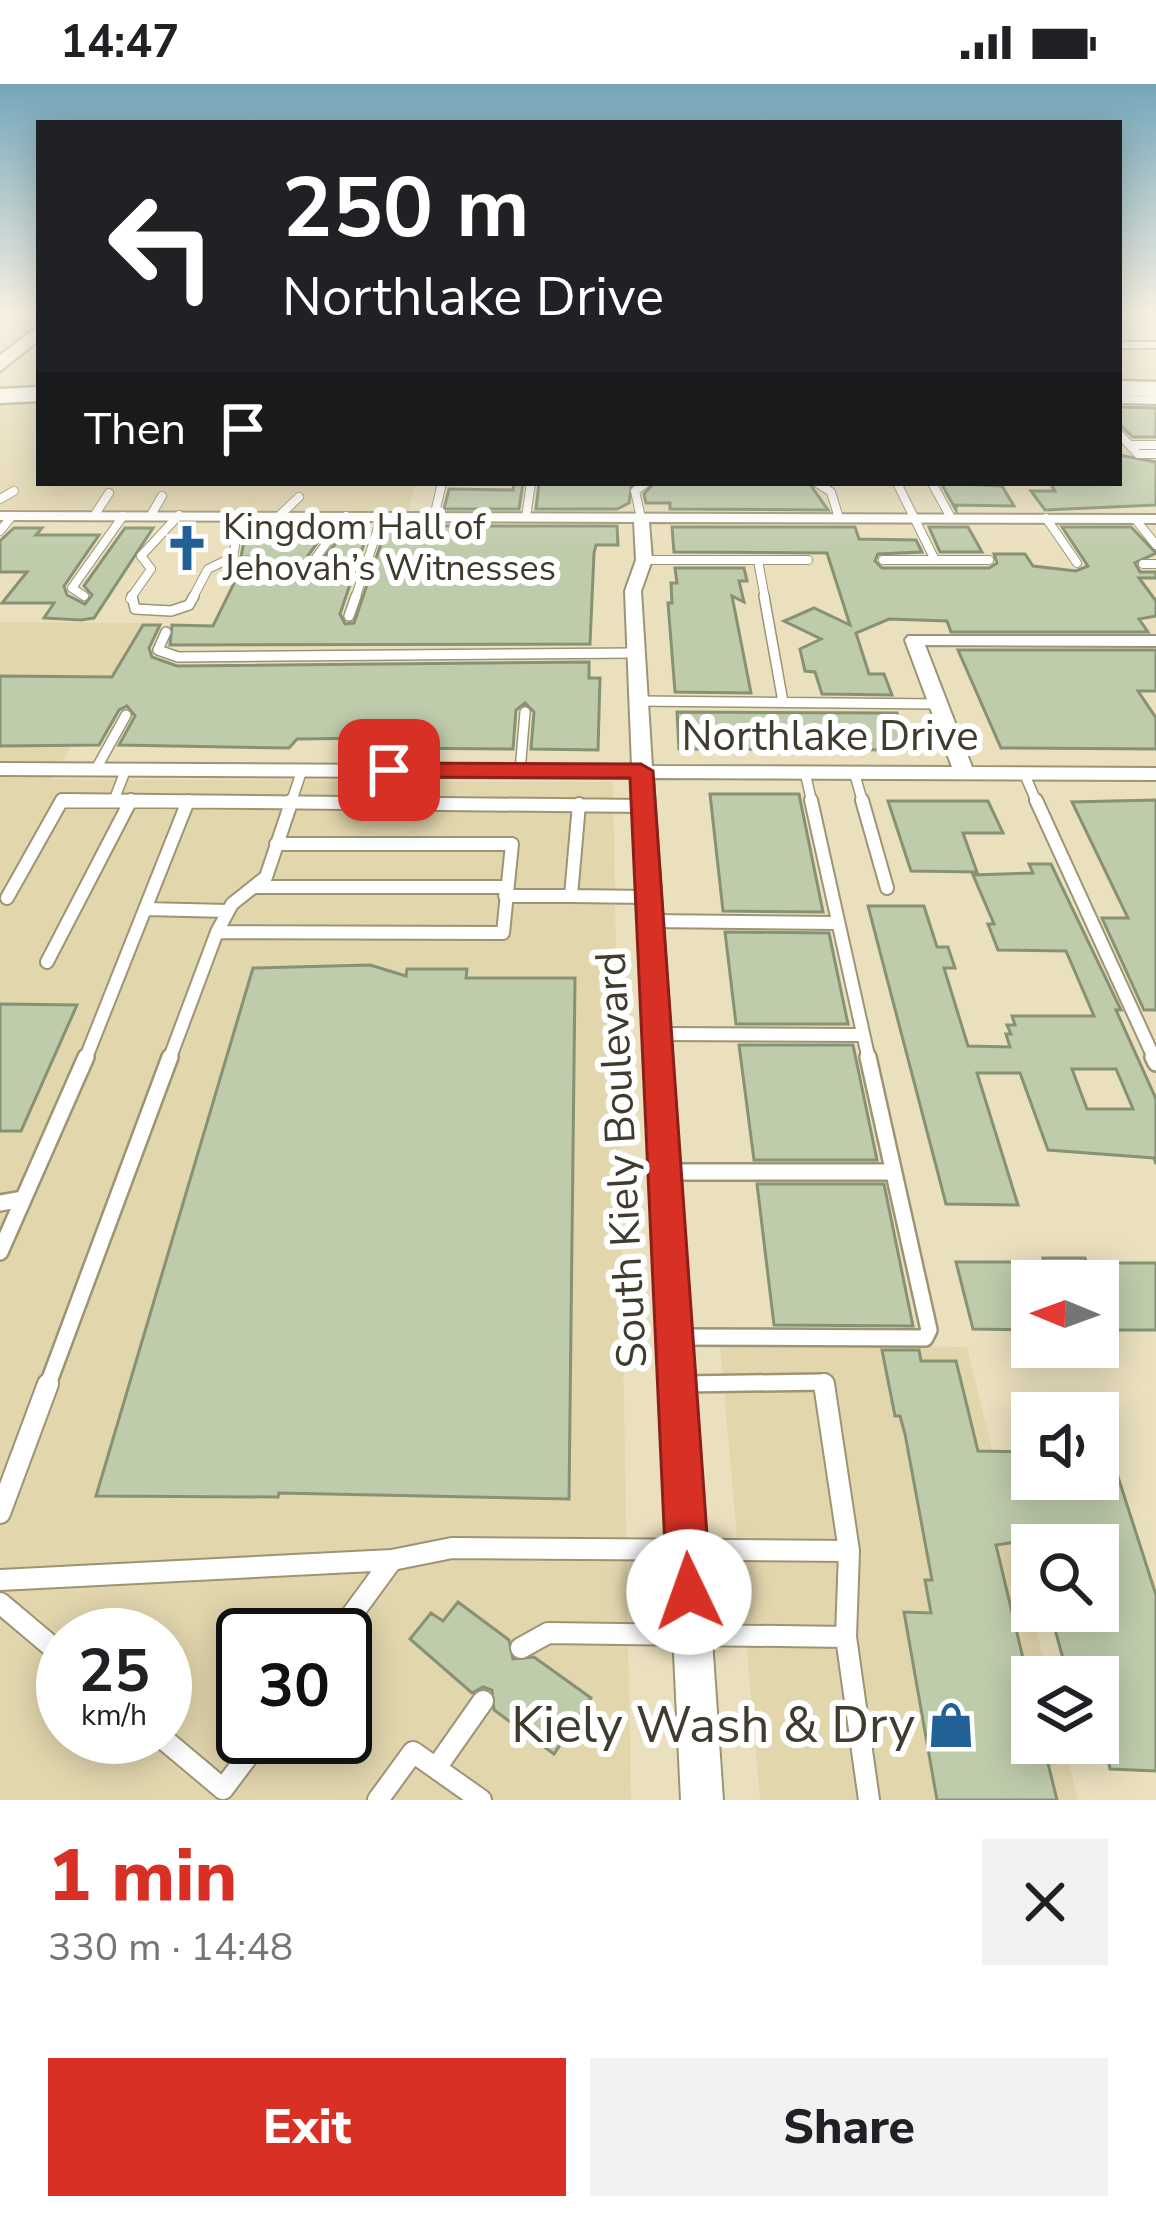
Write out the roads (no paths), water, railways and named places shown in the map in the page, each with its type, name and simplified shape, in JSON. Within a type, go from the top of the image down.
[{"type":"highway","points":[[0,392],[36,391]]},
{"type":"street","points":[[1122,399],[1156,400]]},
{"type":"street","points":[[6,516],[1156,519]]},
{"type":"street","name":"South Kiely Boulevard","points":[[640,518],[644,560],[633,591],[635,653],[702,1800]]},
{"type":"street","points":[[964,772],[914,640],[1156,640]]},
{"type":"street","name":"Northlake Drive","points":[[2,772],[1156,774]]},
{"type":"lane","points":[[1122,436],[1138,454],[1156,454]]},
{"type":"lane","points":[[1130,445],[1156,445]]},
{"type":"lane","points":[[434,517],[441,486]]},
{"type":"lane","points":[[526,517],[531,486]]},
{"type":"lane","points":[[640,518],[635,491],[642,486]]},
{"type":"lane","points":[[822,486],[831,492],[839,518]]},
{"type":"lane","points":[[899,486],[934,560]]},
{"type":"lane","points":[[934,486],[951,518]]},
{"type":"lane","points":[[0,499],[14,491]]},
{"type":"lane","points":[[94,516],[110,493]]},
{"type":"lane","points":[[151,515],[163,496]]},
{"type":"lane","points":[[279,516],[299,497]]},
{"type":"lane","points":[[179,515],[141,556],[152,569],[130,599],[135,608],[171,611],[189,605],[208,569],[233,557],[240,516]]},
{"type":"lane","points":[[0,531],[6,516]]},
{"type":"lane","points":[[84,596],[72,588],[123,516]]},
{"type":"lane","points":[[310,566],[346,516]]},
{"type":"lane","points":[[349,616],[382,517]]},
{"type":"lane","points":[[1046,518],[1077,563]]},
{"type":"lane","points":[[1136,520],[1156,545]]},
{"type":"lane","points":[[644,560],[808,560]]},
{"type":"lane","points":[[758,560],[783,702]]},
{"type":"lane","points":[[883,560],[989,560]]},
{"type":"lane","points":[[1143,564],[1156,564]]},
{"type":"lane","points":[[166,632],[158,650],[178,657],[635,653]]},
{"type":"lane","points":[[638,701],[938,704]]},
{"type":"lane","points":[[520,771],[525,712]]},
{"type":"lane","points":[[96,770],[126,715]]},
{"type":"lane","points":[[113,800],[126,770]]},
{"type":"lane","points":[[0,1513],[217,932],[228,911],[266,877],[302,770]]},
{"type":"lane","points":[[675,1337],[925,1338],[929,1330],[805,772]]},
{"type":"lane","points":[[854,772],[887,888]]},
{"type":"lane","points":[[1024,773],[1156,1063]]},
{"type":"lane","points":[[7,898],[62,800],[643,806]]},
{"type":"lane","points":[[47,962],[131,800]]},
{"type":"lane","points":[[0,1252],[188,801]]},
{"type":"lane","points":[[572,896],[579,804]]},
{"type":"lane","points":[[217,932],[503,933],[512,844],[277,844]]},
{"type":"lane","points":[[253,887],[572,896],[649,909],[837,923]]},
{"type":"lane","points":[[146,909],[228,911]]},
{"type":"lane","points":[[657,1034],[862,1035]]},
{"type":"lane","points":[[665,1172],[892,1172]]},
{"type":"lane","points":[[0,1203],[23,1198]]},
{"type":"lane","points":[[677,1384],[824,1382],[849,1551],[846,1637],[869,1800]]},
{"type":"lane","points":[[0,1580],[392,1559],[452,1547],[849,1551]]},
{"type":"lane","points":[[357,1608],[392,1559]]},
{"type":"lane","points":[[0,1603],[36,1633]]},
{"type":"lane","points":[[521,1648],[548,1633],[846,1637]]},
{"type":"lane","points":[[436,1768],[483,1701]]},
{"type":"lane","points":[[378,1800],[413,1752],[482,1800]]},
{"type":"lane","points":[[192,1763],[223,1789],[242,1764]]},
{"type":"place","name":"Kingdom Hall of Jehovah’s Witnesses","points":[[187,548]]},
{"type":"place","name":"Kiely Wash & Dry","points":[[951,1725]]}]
